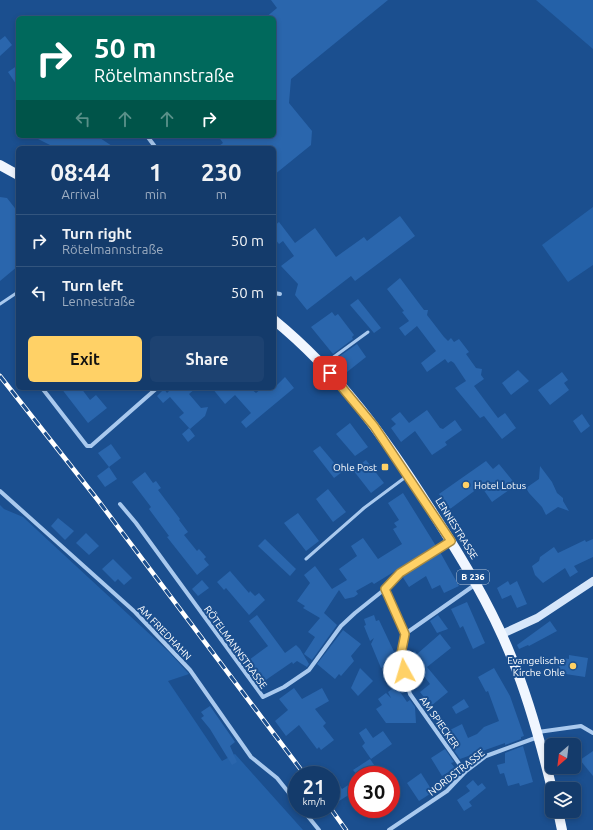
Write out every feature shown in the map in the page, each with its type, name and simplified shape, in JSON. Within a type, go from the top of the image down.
[{"type":"main road","points":[[0,165],[16,174]]},
{"type":"main road","name":"LENNESTRASSE","points":[[276,322],[323,364],[362,409],[409,475],[451,541],[476,583],[502,634],[538,735],[550,782]]},
{"type":"main road","points":[[559,818],[562,830]]},
{"type":"street","points":[[276,293],[280,294]]},
{"type":"street","points":[[44,390],[87,446],[91,446],[155,390]]},
{"type":"street","name":"AM FRIEDHAHN","points":[[0,491],[135,612],[190,670],[250,757],[277,778],[288,792]]},
{"type":"street","name":"RÖTELMANNSTRASSE","points":[[120,504],[136,523],[263,697],[284,687],[309,670],[341,626],[385,589],[400,573],[451,541]]},
{"type":"street","points":[[502,634],[537,618],[593,581]]},
{"type":"street","points":[[385,589],[405,634],[476,583]]},
{"type":"street","name":"AM SPIECKER","points":[[405,634],[400,659],[410,694],[465,772]]},
{"type":"street","name":"NORDSTRASSE","points":[[389,830],[447,791],[465,772],[486,756],[538,735],[581,726],[593,733]]},
{"type":"street","points":[[309,818],[319,830]]},
{"type":"lane","points":[[0,304],[16,293]]},
{"type":"lane","points":[[323,364],[368,332]]},
{"type":"lane","points":[[306,559],[364,508],[409,475]]},
{"type":"shaded area","points":[[536,0],[593,0],[593,49]]},
{"type":"shaded area","points":[[593,207],[593,265],[568,282],[542,245]]},
{"type":"shaded area","points":[[0,505],[4,509],[23,517],[169,652],[189,674],[168,681],[222,761],[235,754],[288,813],[288,818],[292,818],[303,830],[0,830]]},
{"type":"building","points":[[271,0],[388,0],[291,79],[289,103],[312,131],[311,145],[276,173],[276,146],[219,146],[223,143],[219,138],[276,138],[276,16],[267,16],[277,8]]},
{"type":"building","points":[[5,36],[12,45],[0,56],[0,40]]},
{"type":"building","points":[[16,66],[16,84],[8,72]]},
{"type":"building","points":[[36,138],[100,138],[112,146],[52,146]]},
{"type":"building","points":[[0,197],[7,198],[16,209],[16,268],[0,281]]},
{"type":"building","points":[[400,216],[415,236],[355,281],[351,276],[307,310],[295,295],[298,284],[281,266],[294,256],[283,241],[279,244],[276,240],[276,224],[279,222],[295,243],[315,228],[336,257],[364,237],[367,241]]},
{"type":"building","points":[[400,278],[424,310],[428,310],[427,315],[444,337],[448,341],[451,338],[454,342],[459,339],[469,352],[466,354],[476,368],[482,369],[481,375],[484,379],[474,386],[498,418],[505,413],[516,428],[502,439],[484,416],[480,418],[455,388],[466,381],[454,363],[451,361],[448,363],[445,359],[427,372],[421,363],[436,351],[417,326],[405,336],[399,328],[409,321],[402,312],[404,311],[387,289]]},
{"type":"building","points":[[358,299],[381,328],[374,333],[350,305]]},
{"type":"building","points":[[332,312],[335,316],[338,314],[354,335],[352,337],[353,339],[333,354],[311,327]]},
{"type":"building","points":[[357,344],[366,357],[347,372],[337,358]]},
{"type":"building","points":[[518,370],[529,381],[511,395],[502,383]]},
{"type":"building","points":[[562,372],[568,380],[564,383],[569,390],[550,405],[538,390]]},
{"type":"building","points":[[285,377],[294,388],[246,428],[241,422],[251,413],[235,395],[225,404],[214,390],[252,390],[256,393],[260,390],[276,390],[276,386]]},
{"type":"building","points":[[63,390],[82,390],[90,400],[96,395],[107,408],[88,423]]},
{"type":"building","points":[[163,390],[167,393],[170,390],[194,390],[189,394],[201,408],[208,407],[205,416],[190,429],[179,417],[184,413],[170,397],[163,403],[157,396]]},
{"type":"building","points":[[427,410],[440,428],[443,429],[455,420],[462,430],[445,442],[447,445],[432,455],[415,431],[401,442],[391,428],[396,424],[391,419],[400,412],[409,423]]},
{"type":"building","points":[[582,414],[590,426],[581,433],[573,421]]},
{"type":"building","points":[[350,423],[368,447],[355,456],[336,434]]},
{"type":"building","points":[[189,428],[195,436],[188,442],[182,434]]},
{"type":"building","points":[[111,444],[121,458],[109,467],[98,453]]},
{"type":"building","points":[[320,446],[342,472],[334,478],[313,451]]},
{"type":"building","points":[[366,460],[384,483],[371,493],[353,470]]},
{"type":"building","name":"Hotel Lotus","points":[[486,461],[493,469],[499,464],[516,485],[492,502],[481,486],[450,509],[439,494]]},
{"type":"building","points":[[540,466],[552,482],[557,493],[563,498],[563,501],[569,511],[558,507],[546,515],[542,507],[529,493],[526,488],[539,479]]},
{"type":"building","points":[[109,467],[117,479],[105,487],[97,476]]},
{"type":"building","points":[[145,472],[153,483],[156,481],[161,488],[158,490],[188,532],[184,535],[197,551],[199,549],[206,557],[204,559],[209,565],[197,575],[167,537],[169,536],[149,509],[151,507],[132,482]]},
{"type":"building","points":[[328,489],[346,512],[333,522],[316,499]]},
{"type":"building","points":[[403,493],[436,546],[374,584],[372,582],[356,591],[358,594],[354,597],[345,599],[339,590],[324,613],[337,625],[312,660],[304,654],[315,637],[308,632],[320,618],[303,608],[305,606],[297,601],[310,583],[304,575],[315,566],[332,589],[347,580],[339,569],[357,556],[351,546],[363,538],[378,559],[402,544],[393,529],[397,527],[394,523],[399,520],[388,503]]},
{"type":"building","points":[[298,513],[319,541],[306,551],[284,523]]},
{"type":"building","points":[[58,518],[74,531],[65,540],[51,526]]},
{"type":"building","points":[[86,533],[99,546],[89,555],[76,543]]},
{"type":"building","points":[[265,539],[296,569],[290,576],[258,546]]},
{"type":"building","points":[[593,539],[593,557],[574,566],[578,572],[570,577],[565,568],[543,583],[535,575],[532,566],[539,561],[540,557],[554,547],[558,553],[585,540],[586,542]]},
{"type":"building","points":[[440,552],[459,586],[444,593],[440,585],[432,589],[426,576],[409,587],[402,576]]},
{"type":"building","points":[[113,559],[132,578],[124,585],[118,579],[115,582],[102,569]]},
{"type":"building","points":[[230,571],[249,593],[250,591],[255,596],[259,593],[265,600],[249,615],[226,588],[224,590],[217,582]]},
{"type":"building","points":[[202,580],[209,588],[198,596],[192,589]]},
{"type":"building","points":[[508,581],[510,585],[517,581],[527,604],[517,608],[511,595],[502,599],[497,588]]},
{"type":"building","points":[[467,602],[485,643],[473,649],[463,626],[460,628],[451,609]]},
{"type":"building","points":[[257,615],[285,653],[296,645],[300,649],[309,664],[307,667],[297,661],[293,664],[292,662],[260,684],[245,663],[268,646],[249,621]]},
{"type":"building","points":[[374,615],[376,621],[379,620],[397,658],[397,662],[381,668],[371,644],[374,638],[370,641],[364,626],[366,625],[364,619]]},
{"type":"building","points":[[438,615],[448,629],[437,633],[430,621]]},
{"type":"building","points":[[550,621],[557,631],[529,646],[528,645],[519,649],[517,645]]},
{"type":"building","points":[[343,630],[361,644],[351,656],[354,661],[341,676],[339,674],[335,679],[317,664]]},
{"type":"building","points":[[440,634],[451,648],[427,667],[448,692],[431,706],[420,692],[430,684],[417,667],[411,671],[404,661],[415,651],[417,654]]},
{"type":"building","name":"Evangelische Kirche Ohle","points":[[569,655],[588,658],[585,677],[559,673],[559,661],[562,658],[569,659]]},
{"type":"building","points":[[360,668],[373,681],[358,696],[351,688]]},
{"type":"building","points":[[494,668],[510,696],[524,736],[521,737],[521,739],[505,745],[505,743],[460,759],[451,746],[452,745],[446,732],[462,724],[468,738],[477,734],[484,727],[499,721],[488,691],[486,692],[478,677]]},
{"type":"building","points":[[396,686],[407,702],[410,700],[415,707],[416,723],[386,723],[376,709],[382,705],[378,699],[386,693],[391,698],[388,692]]},
{"type":"building","points":[[294,688],[302,699],[322,688],[329,701],[315,709],[326,723],[323,726],[334,740],[321,750],[319,747],[317,749],[299,725],[286,736],[275,721],[288,710],[279,699]]},
{"type":"building","points":[[464,699],[469,707],[456,714],[452,707]]},
{"type":"building","points":[[210,706],[235,742],[230,746],[237,762],[232,765],[210,729],[201,718],[204,716],[201,712]]},
{"type":"building","points":[[366,728],[373,738],[383,731],[392,744],[371,759],[362,746],[365,743],[359,733]]},
{"type":"building","points":[[523,746],[533,782],[520,786],[519,783],[508,786],[504,773],[500,774],[497,765],[505,763],[505,753]]},
{"type":"building","points":[[445,749],[454,762],[451,763],[455,768],[442,776],[431,758]]},
{"type":"building","points":[[593,751],[593,776],[581,761],[581,759]]},
{"type":"building","points":[[370,759],[375,766],[359,766]]},
{"type":"building","points":[[421,773],[433,792],[419,801],[407,783]]},
{"type":"building","points":[[473,780],[478,786],[482,783],[486,788],[469,802],[472,806],[464,811],[457,800],[470,791],[466,786]]},
{"type":"building","points":[[348,785],[348,795],[340,800],[340,786],[342,789]]},
{"type":"railway","points":[[0,376],[97,499],[298,766]]},
{"type":"railway","points":[[337,818],[346,830]]},
{"type":"place","name":"Ohle Post","points":[[385,467]]},
{"type":"place","name":"Hotel Lotus","points":[[466,485]]},
{"type":"place","name":"Evangelische Kirche Ohle","points":[[573,666]]},
{"type":"route","points":[[330,373],[362,409],[409,475],[451,541],[400,573],[385,589],[405,634],[400,659],[404,671]]}]
